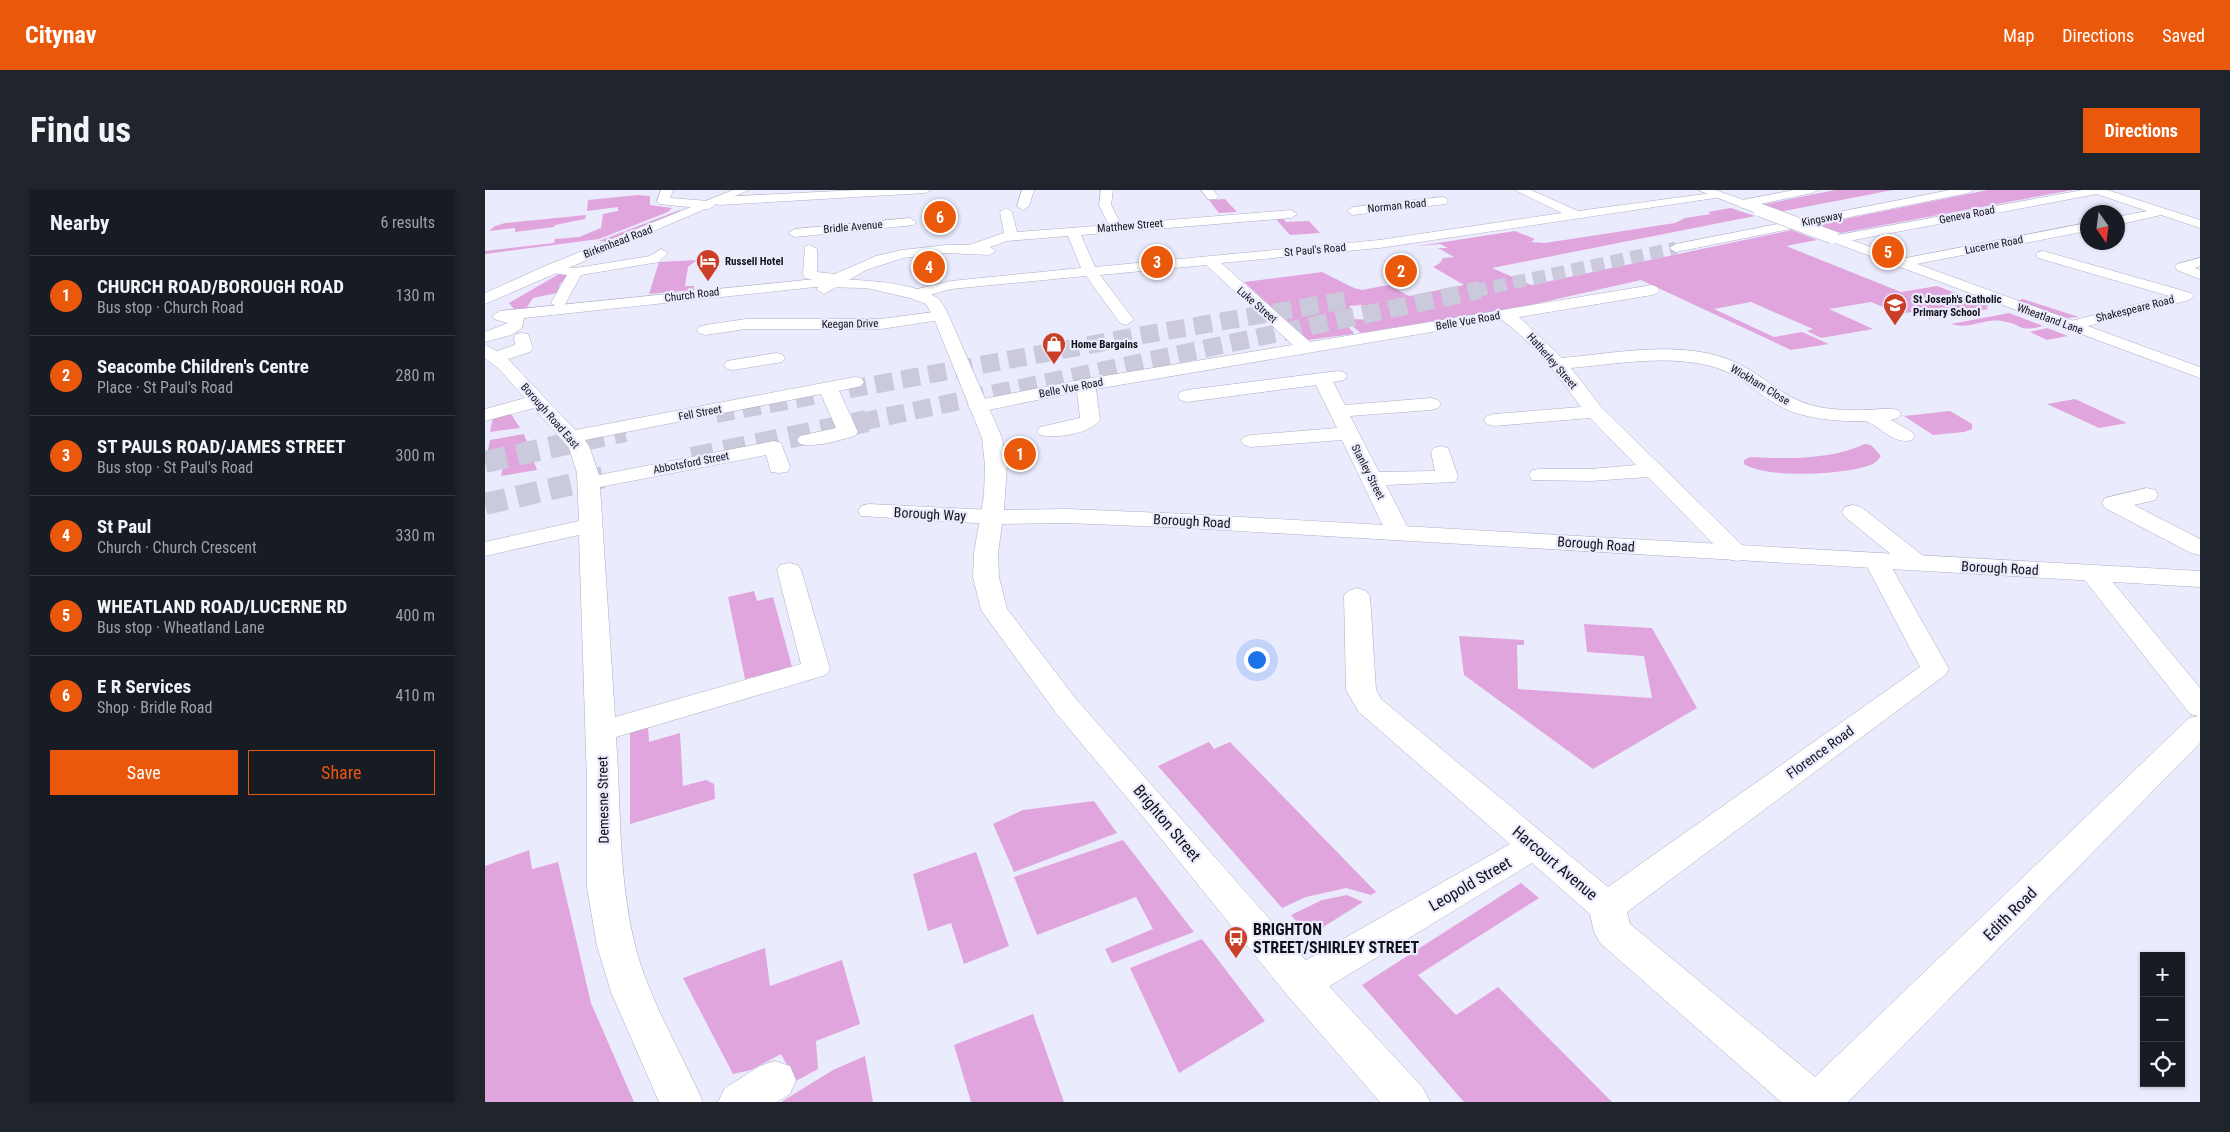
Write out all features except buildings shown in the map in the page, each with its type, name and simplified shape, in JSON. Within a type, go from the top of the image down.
[{"type":"main road","points":[[667,190],[663,202],[714,203],[848,194],[929,198]]},
{"type":"main road","name":"Birkenhead Road","points":[[503,324],[487,307],[489,297],[550,269],[743,190]]},
{"type":"main road","points":[[1023,206],[1028,190]]},
{"type":"main road","points":[[1107,190],[1105,205],[1117,228]]},
{"type":"main road","name":"Norman Road","points":[[1353,211],[1446,204],[1420,190]]},
{"type":"main road","points":[[1521,190],[1577,215]]},
{"type":"main road","points":[[1742,204],[1812,190]]},
{"type":"main road","name":"Kingsway","points":[[1662,243],[1937,190]]},
{"type":"main road","name":"Kingsway","points":[[1676,248],[1968,190]]},
{"type":"main road","points":[[2096,190],[2200,224]]},
{"type":"main road","name":"Geneva Road","points":[[1835,238],[2096,190]]},
{"type":"main road","name":"St Paul's Road","points":[[914,294],[951,285],[998,269],[1090,272],[1379,244],[1577,215],[1637,201],[1710,192]]},
{"type":"main road","name":"Wheatland Lane","points":[[1710,192],[2200,373]]},
{"type":"main road","points":[[842,208],[848,194]]},
{"type":"main road","points":[[759,214],[773,199]]},
{"type":"main road","points":[[1637,201],[1665,214]]},
{"type":"main road","points":[[2125,219],[2192,206]]},
{"type":"main road","points":[[1006,212],[1011,236]]},
{"type":"main road","name":"Matthew Street","points":[[971,249],[1011,236],[1291,214]]},
{"type":"main road","name":"Bridle Avenue","points":[[795,233],[912,217],[911,252]]},
{"type":"main road","points":[[1239,218],[1251,232]]},
{"type":"main road","points":[[1476,219],[1493,228]]},
{"type":"main road","points":[[1161,224],[1185,263]]},
{"type":"main road","name":"Lucerne Road","points":[[1901,263],[2080,227]]},
{"type":"main road","points":[[1073,231],[1090,272],[1126,320]]},
{"type":"main road","points":[[810,249],[810,275],[831,283],[878,260],[911,252],[971,249],[995,252],[998,269]]},
{"type":"main road","points":[[2043,255],[2193,294]]},
{"type":"main road","points":[[550,269],[577,272],[657,256],[677,258]]},
{"type":"main road","name":"Luke Street","points":[[1209,260],[1306,348]]},
{"type":"main road","points":[[2200,262],[2182,267],[2200,275]]},
{"type":"main road","points":[[559,303],[577,272]]},
{"type":"main road","name":"Church Road","points":[[503,324],[831,283],[866,284],[914,294],[932,301],[941,316],[992,438],[997,465],[992,517]]},
{"type":"main road","name":"Belle Vue Road","points":[[979,406],[1086,385],[1652,290]]},
{"type":"main road","name":"Shakespeare Road","points":[[2069,326],[2193,294]]},
{"type":"main road","name":"Hatherley Street","points":[[1505,314],[1521,326],[1559,364],[1595,412],[1737,554]]},
{"type":"main road","name":"Keegan Drive","points":[[705,330],[759,324],[868,324],[941,316]]},
{"type":"main road","points":[[503,324],[524,348],[488,351],[503,324]]},
{"type":"main road","points":[[753,362],[752,335],[759,324]]},
{"type":"main road","name":"Borough Road East","points":[[488,351],[579,446],[589,483]]},
{"type":"main road","name":"Wickham Close","points":[[1559,364],[1659,356],[1698,358],[1733,368],[1777,398],[1793,405],[1840,415],[1881,415],[1905,436]]},
{"type":"main road","points":[[733,366],[776,358]]},
{"type":"main road","name":"Stanley Street","points":[[1187,396],[1248,390],[1330,378],[1338,412],[1398,532]]},
{"type":"main road","name":"Fell Street","points":[[571,437],[855,382]]},
{"type":"main road","points":[[1047,431],[1081,425],[1089,420],[1086,385]]},
{"type":"main road","points":[[807,440],[848,432],[828,388]]},
{"type":"main road","points":[[485,414],[536,401]]},
{"type":"main road","points":[[1338,412],[1430,404]]},
{"type":"main road","points":[[1494,420],[1595,412]]},
{"type":"main road","points":[[1251,441],[1348,432]]},
{"type":"main road","name":"Abbotsford Street","points":[[589,483],[773,447],[779,467]]},
{"type":"main road","points":[[1371,479],[1447,477],[1441,452]]},
{"type":"main road","points":[[1540,476],[1591,475],[1653,470]]},
{"type":"main road","name":"Demesne Street","points":[[589,483],[601,731],[605,888],[616,946],[631,992],[681,1102]]},
{"type":"main road","points":[[2147,495],[2113,503],[2200,548]]},
{"type":"main road","name":"Borough Way","points":[[869,511],[992,517]]},
{"type":"main road","points":[[1853,512],[1917,563]]},
{"type":"main road","name":"Borough Road","points":[[992,517],[1067,516],[1398,532],[1737,554],[2200,579]]},
{"type":"main road","name":"Brighton Street","points":[[992,517],[986,553],[986,577],[994,610],[1066,706],[1166,821],[1396,1098]]},
{"type":"main road","points":[[485,549],[591,525]]},
{"type":"main road","name":"Florence Road","points":[[1607,907],[1935,668],[1876,562]]},
{"type":"main road","points":[[601,731],[816,669],[789,570]]},
{"type":"main road","name":"Edith Road","points":[[1819,1102],[2198,707],[2091,573]]},
{"type":"main road","name":"Harcourt Avenue","points":[[1357,596],[1361,690],[1369,705],[1607,907],[1613,932],[1812,1102]]},
{"type":"main road","name":"Leopold Street","points":[[1301,983],[1534,846]]},
{"type":"main road","points":[[739,1102],[775,1080]]},
{"type":"shaded area","points":[[1835,190],[1893,190],[1779,212],[1761,205]]},
{"type":"shaded area","points":[[1988,190],[2073,190],[1841,233],[1815,225]]},
{"type":"shaded area","points":[[638,195],[650,196],[650,205],[672,208],[668,212],[599,239],[485,254],[485,251],[554,243],[555,239],[579,237],[601,228],[603,214],[618,211],[618,207],[587,211],[588,200]]},
{"type":"shaded area","points":[[1225,199],[1237,212],[1219,213],[1209,200]]},
{"type":"shaded area","points":[[1731,208],[1755,216],[1492,268],[1531,285],[1792,230],[1817,240],[1786,246],[1901,292],[1937,286],[1989,306],[1986,307],[1988,309],[1929,319],[1911,312],[1899,314],[1871,302],[1829,309],[1873,329],[1821,338],[1807,331],[1813,329],[1751,302],[1714,309],[1774,337],[1802,332],[1829,344],[1791,350],[1641,280],[1526,306],[1361,333],[1347,322],[1350,319],[1376,320],[1379,314],[1361,305],[1349,306],[1353,311],[1342,320],[1353,334],[1308,340],[1244,282],[1322,272],[1354,288],[1362,290],[1388,285],[1409,296],[1464,285],[1433,267],[1440,263],[1443,258],[1454,257],[1438,248],[1448,248],[1440,244],[1418,246],[1515,231],[1535,239],[1531,242],[1545,243],[1675,223],[1685,218],[1711,214],[1708,212]]},
{"type":"shaded area","points":[[680,210],[679,213],[612,241],[599,241]]},
{"type":"shaded area","points":[[586,215],[585,219],[555,225],[554,227],[515,232],[515,228],[489,231],[495,226],[505,223]]},
{"type":"shaded area","points":[[1274,217],[1283,218],[1286,222],[1309,221],[1320,233],[1290,235]]},
{"type":"shaded area","points":[[697,260],[688,267],[685,286],[694,286],[694,290],[649,294],[659,262]]},
{"type":"shaded area","points":[[559,274],[570,274],[560,284],[557,293],[533,298],[527,307],[538,308],[514,309],[509,303]]},
{"type":"shaded area","points":[[2023,299],[2079,317],[2065,318],[2016,301]]},
{"type":"shaded area","points":[[2009,313],[2043,326],[2029,329],[2002,321],[1989,321],[1964,326],[1951,324]]},
{"type":"shaded area","points":[[2047,328],[2068,336],[2047,340],[2030,332]]},
{"type":"shaded area","points":[[2075,399],[2127,423],[2099,428],[2047,404]]},
{"type":"shaded area","points":[[1950,411],[1972,424],[1972,429],[1964,432],[1933,435],[1904,416]]},
{"type":"shaded area","points":[[511,414],[520,428],[490,432],[493,417]]},
{"type":"shaded area","points":[[524,434],[537,470],[501,476],[505,460],[485,463],[490,440]]},
{"type":"shaded area","points":[[1865,444],[1871,445],[1881,456],[1873,464],[1845,471],[1807,474],[1770,472],[1755,469],[1744,464],[1744,460],[1750,457],[1793,458],[1823,456]]},
{"type":"shaded area","points":[[754,591],[757,601],[773,597],[792,667],[745,679],[728,597]]},
{"type":"shaded area","points":[[1584,624],[1652,628],[1697,708],[1593,769],[1464,675],[1459,636],[1524,640],[1524,645],[1517,645],[1518,689],[1652,698],[1644,656],[1587,652]]},
{"type":"shaded area","points":[[648,726],[649,742],[680,733],[683,786],[706,780],[714,784],[715,799],[630,824],[630,731]]},
{"type":"shaded area","points":[[1209,742],[1214,749],[1230,742],[1376,892],[1371,895],[1346,888],[1306,897],[1282,908],[1158,766]]},
{"type":"shaded area","points":[[1094,801],[1117,833],[1014,872],[993,824],[1023,810]]},
{"type":"shaded area","points":[[1123,840],[1194,932],[1112,963],[1105,949],[1153,929],[1136,897],[1037,935],[1014,877]]},
{"type":"shaded area","points":[[529,850],[532,869],[558,862],[591,1003],[634,1102],[485,1102],[485,866]]},
{"type":"shaded area","points":[[976,852],[1009,946],[964,964],[951,923],[928,931],[913,874]]},
{"type":"shaded area","points":[[1521,883],[1539,898],[1418,975],[1456,1015],[1498,987],[1612,1102],[1464,1102],[1362,985]]},
{"type":"shaded area","points":[[1347,895],[1363,902],[1309,936],[1291,915],[1322,900]]},
{"type":"shaded area","points":[[1202,939],[1265,1021],[1179,1073],[1130,968]]},
{"type":"shaded area","points":[[765,948],[770,986],[842,960],[860,1024],[816,1041],[818,1069],[796,1081],[781,1054],[751,1070],[733,1074],[683,978]]},
{"type":"shaded area","points":[[1033,1014],[1064,1102],[971,1102],[954,1045]]},
{"type":"shaded area","points":[[865,1056],[873,1102],[781,1102],[833,1070]]},
{"type":"tunnel","points":[[1474,291],[1676,248]]},
{"type":"tunnel","points":[[861,422],[1480,290]]},
{"type":"tunnel","points":[[716,414],[1143,335],[1353,299]]},
{"type":"tunnel","points":[[692,458],[867,421]]},
{"type":"tunnel","points":[[485,462],[625,431]]},
{"type":"tunnel","points":[[485,504],[613,475]]},
{"type":"place","name":"E R Services","points":[[940,217]]},
{"type":"place","name":"WHEATLAND ROAD/LUCERNE RD","points":[[1888,252]]},
{"type":"place","name":"ST PAULS ROAD/JAMES STREET","points":[[1157,262]]},
{"type":"place","name":"St Paul","points":[[929,267]]},
{"type":"place","name":"Seacombe Children's Centre","points":[[1401,271]]},
{"type":"place","name":"Russell Hotel","points":[[708,282]]},
{"type":"place","name":"St Joseph's Catholic Primary School","points":[[1895,326]]},
{"type":"place","name":"Home Bargains","points":[[1054,365]]},
{"type":"place","name":"CHURCH ROAD/BOROUGH ROAD","points":[[1020,454]]},
{"type":"place","name":"BRIGHTON STREET/SHIRLEY STREET","points":[[1236,959]]}]
